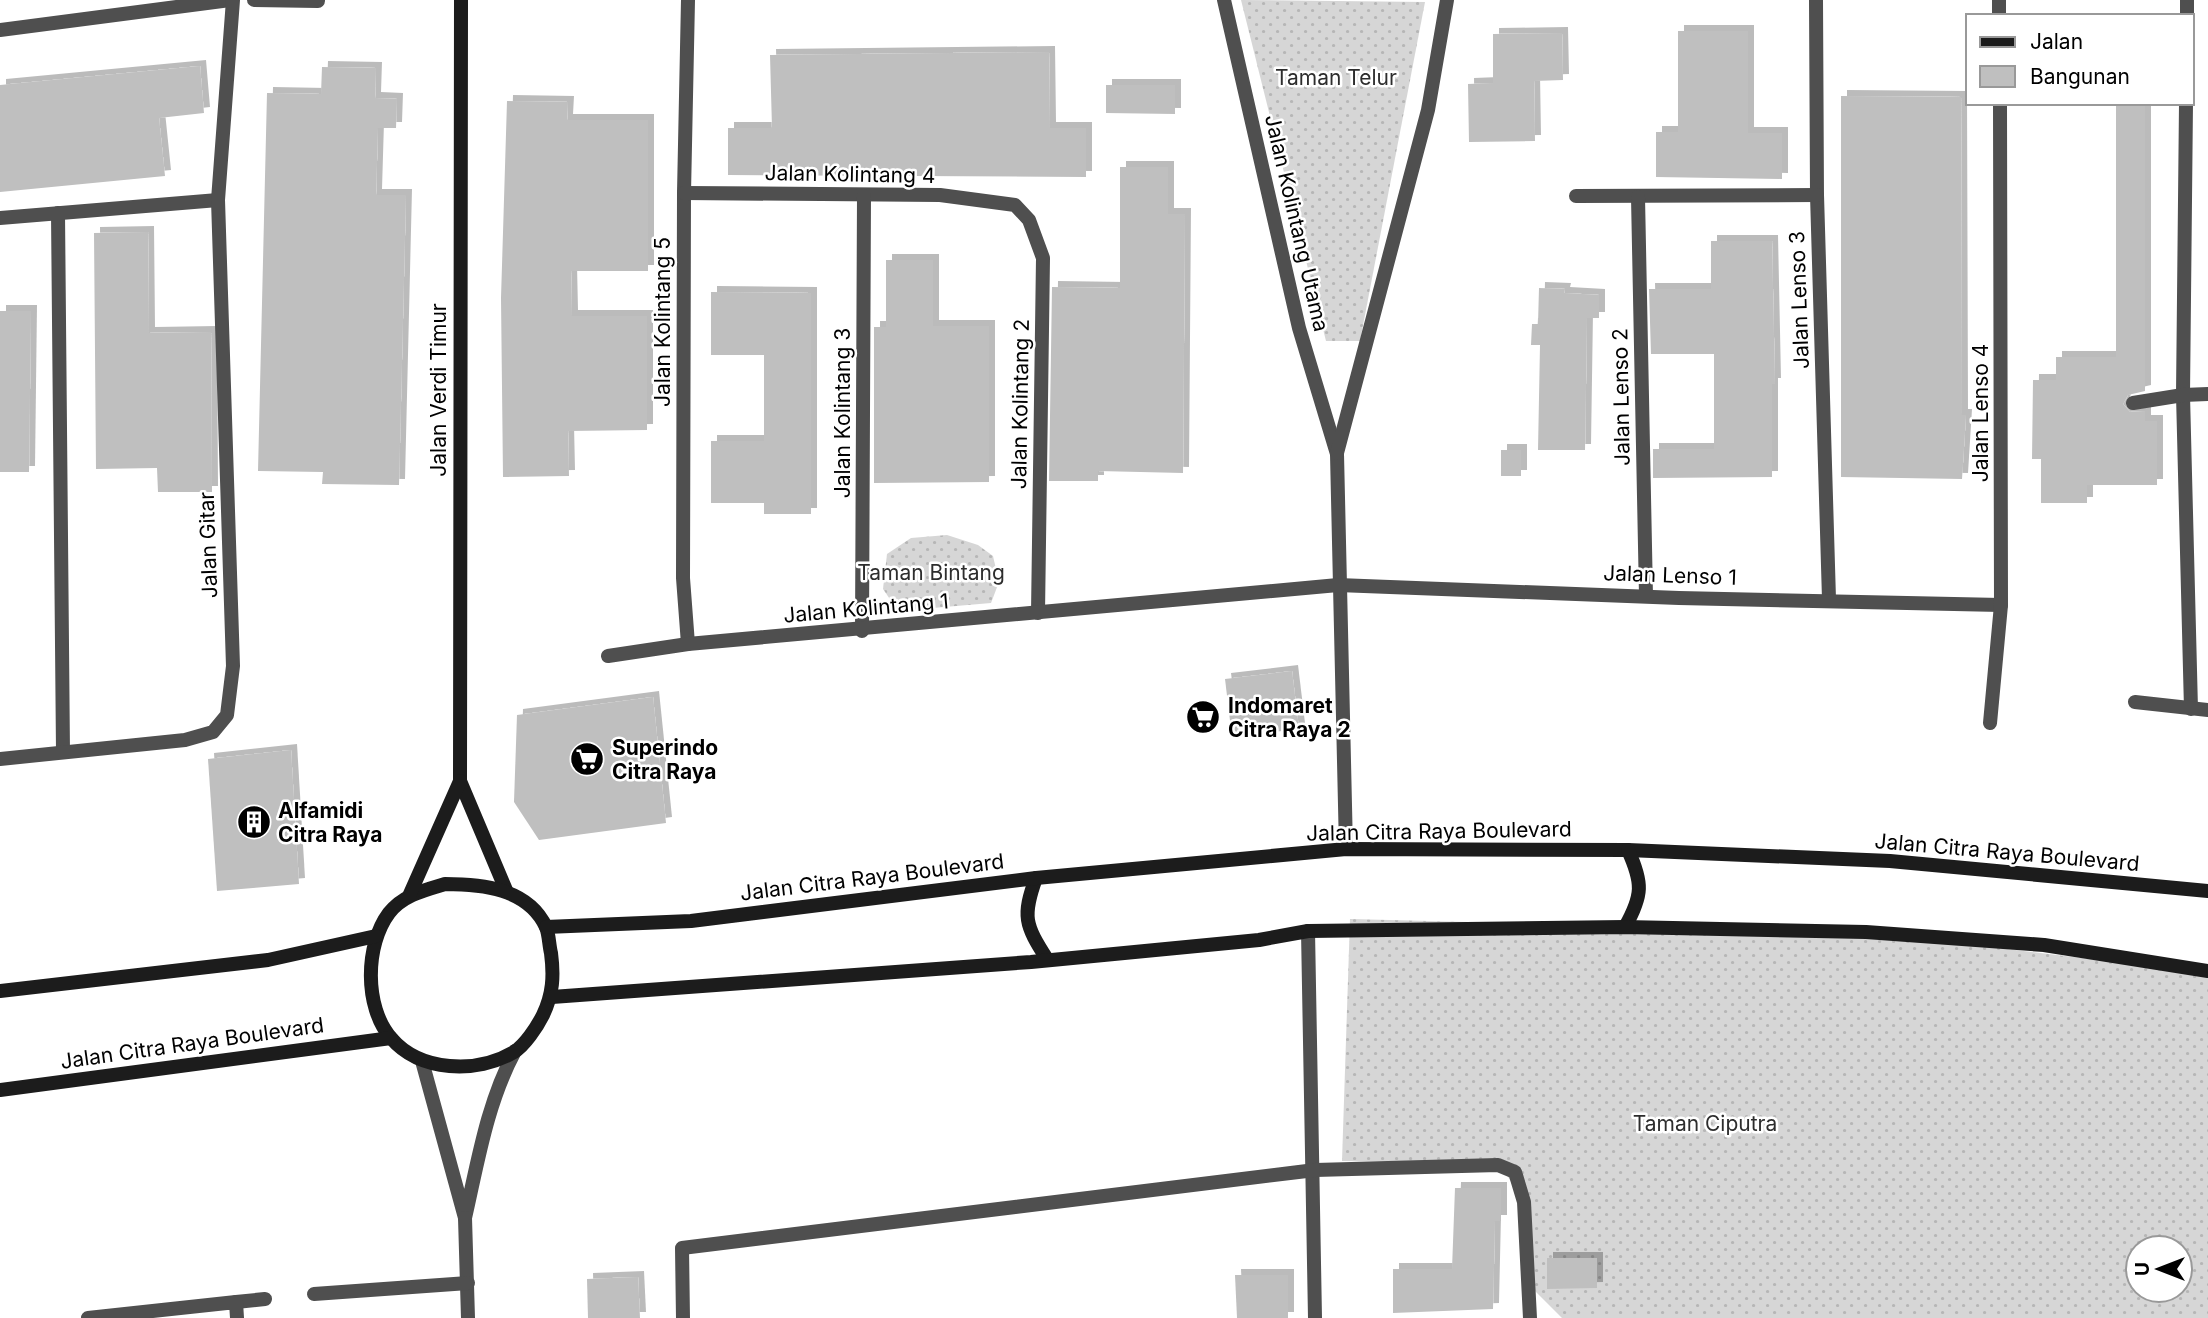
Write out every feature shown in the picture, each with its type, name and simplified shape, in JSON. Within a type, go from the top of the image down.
[{"type":"main road","name":"Jalan Verdi Timur","points":[[461,0],[460,781],[506,890]]},
{"type":"main road","name":"Jalan Verdi Timur","points":[[409,895],[460,781]]},
{"type":"main road","name":"Jalan Citra Raya Boulevard","points":[[546,927],[691,921],[1036,878],[1346,849],[1628,850],[1889,860],[2208,891]]},
{"type":"main road","points":[[1625,926],[1638,903],[1640,887],[1639,874],[1628,850]]},
{"type":"main road","points":[[1036,878],[1027,903],[1026,919],[1030,933],[1047,959]]},
{"type":"main road","points":[[444,884],[506,890],[532,908],[546,927],[552,965],[552,997],[538,1025],[515,1051],[484,1063],[453,1067],[422,1061],[391,1038],[376,1007],[371,973],[376,936],[390,911],[409,895],[444,884]]},
{"type":"main road","points":[[552,997],[1047,959],[1259,940],[1308,931],[1625,926],[1866,932],[2017,943],[2208,971]]},
{"type":"main road","points":[[0,991],[268,960],[376,936]]},
{"type":"main road","name":"Jalan Citra Raya Boulevard","points":[[0,1090],[391,1038]]},
{"type":"street","name":"Jalan Gitar","points":[[0,30],[231,0],[218,200],[233,666],[227,715],[213,732],[185,740],[0,759]]},
{"type":"street","points":[[254,0],[318,1]]},
{"type":"street","name":"Jalan Kolintang 5","points":[[688,0],[684,193],[683,578],[688,644]]},
{"type":"street","name":"Jalan Kolintang Utama","points":[[1224,0],[1299,328],[1337,454]]},
{"type":"street","name":"Jalan Kolintang Utama","points":[[1346,849],[1337,454],[1428,110],[1447,0]]},
{"type":"street","name":"Jalan Lenso 3","points":[[1816,0],[1817,195],[1829,599]]},
{"type":"street","name":"Jalan Lenso 4","points":[[1990,723],[2001,604],[2000,105]]},
{"type":"street","points":[[2186,105],[2183,395],[2191,709]]},
{"type":"street","name":"Jalan Kolintang 4","points":[[684,193],[940,195],[1015,205]]},
{"type":"street","points":[[1576,196],[1817,195]]},
{"type":"street","name":"Jalan Kolintang 3","points":[[862,631],[864,196]]},
{"type":"street","name":"Jalan Lenso 2","points":[[1638,197],[1646,596]]},
{"type":"street","points":[[0,218],[218,200]]},
{"type":"street","name":"Jalan Kolintang 2","points":[[1015,205],[1029,220],[1043,258],[1038,612]]},
{"type":"street","points":[[58,213],[64,752]]},
{"type":"street","points":[[2133,403],[2208,394]]},
{"type":"street","name":"Jalan Lenso 1","points":[[1338,585],[1646,596],[2001,604]]},
{"type":"street","name":"Jalan Kolintang 1","points":[[608,656],[688,644],[862,631],[1338,585]]},
{"type":"street","points":[[2135,702],[2208,710]]},
{"type":"street","points":[[1308,931],[1315,1170],[1315,1318]]},
{"type":"street","points":[[465,1218],[487,1121],[500,1080],[515,1051]]},
{"type":"street","points":[[422,1061],[465,1218],[468,1318]]},
{"type":"street","points":[[683,1318],[682,1248],[1315,1170],[1507,1166],[1515,1172],[1524,1202],[1530,1318]]},
{"type":"street","points":[[314,1294],[468,1283]]},
{"type":"street","points":[[88,1318],[265,1299]]},
{"type":"street","points":[[236,1302],[237,1318]]},
{"type":"green space","name":"Taman Telur","points":[[1241,0],[1425,2],[1360,341],[1326,341]]},
{"type":"green space","name":"Taman Bintang","points":[[947,535],[978,545],[993,556],[999,582],[991,603],[898,611],[883,589],[887,554],[911,538]]},
{"type":"green space","name":"Taman Ciputra","points":[[1350,919],[1866,932],[2208,973],[2208,1318],[1562,1318],[1531,1287],[1524,1202],[1499,1163],[1342,1161]]},
{"type":"building","points":[[1678,31],[1748,31],[1748,133],[1782,133],[1782,179],[1656,177],[1656,132],[1678,132]]},
{"type":"building","points":[[1562,33],[1563,80],[1534,81],[1535,141],[1469,142],[1468,84],[1493,83],[1493,34]]},
{"type":"building","points":[[1049,52],[1050,128],[1086,128],[1086,177],[728,175],[728,128],[772,128],[770,55]]},
{"type":"building","points":[[200,66],[204,113],[159,118],[165,176],[0,192],[0,85]]},
{"type":"building","points":[[322,67],[376,68],[375,98],[397,99],[396,128],[378,128],[376,195],[406,195],[399,485],[322,484],[323,472],[258,471],[267,93],[321,94]]},
{"type":"building","points":[[1106,85],[1175,85],[1175,114],[1106,113]]},
{"type":"building","points":[[1841,96],[1961,97],[1962,415],[1966,415],[1962,479],[1841,477]]},
{"type":"building","points":[[507,101],[568,102],[567,120],[648,120],[648,271],[571,271],[572,316],[647,316],[647,430],[568,431],[569,476],[503,477],[501,298]]},
{"type":"building","points":[[2116,105],[2145,105],[2145,391],[2128,395],[2123,404],[2130,412],[2145,411],[2145,421],[2157,421],[2157,485],[2087,485],[2087,503],[2041,503],[2041,459],[2032,459],[2033,380],[2056,380],[2056,357],[2116,357]]},
{"type":"building","points":[[1120,167],[1168,167],[1168,214],[1185,214],[1183,473],[1098,471],[1098,481],[1049,481],[1052,287],[1120,288]]},
{"type":"building","points":[[148,232],[149,333],[211,332],[212,492],[158,492],[157,468],[96,469],[94,233]]},
{"type":"building","points":[[1711,241],[1772,241],[1775,384],[1772,384],[1772,477],[1653,478],[1653,449],[1714,449],[1714,354],[1651,354],[1649,289],[1711,289]]},
{"type":"building","points":[[886,260],[933,260],[933,326],[989,326],[989,482],[874,483],[874,327],[886,327]]},
{"type":"building","points":[[1539,288],[1599,295],[1599,318],[1587,318],[1585,450],[1538,450],[1540,345],[1531,345],[1532,324],[1538,324]]},
{"type":"building","points":[[711,292],[811,293],[811,514],[764,514],[764,503],[711,503],[711,441],[764,441],[764,355],[711,355]]},
{"type":"building","points":[[0,311],[31,311],[29,472],[0,472]]},
{"type":"building","points":[[1501,450],[1521,450],[1521,476],[1501,476]]},
{"type":"building","points":[[1292,671],[1299,729],[1232,737],[1225,679]]},
{"type":"building","name":"Superindo Citra Raya","points":[[653,697],[666,823],[539,840],[514,802],[517,715]]},
{"type":"building","name":"Alfamidi Citra Raya","points":[[291,750],[299,884],[217,891],[208,759]]},
{"type":"building","points":[[1455,1188],[1501,1188],[1501,1221],[1495,1221],[1493,1309],[1393,1313],[1393,1269],[1452,1269]]},
{"type":"building","points":[[1547,1258],[1597,1258],[1597,1288],[1547,1289]]},
{"type":"building","points":[[1235,1275],[1288,1275],[1288,1318],[1237,1318]]},
{"type":"building","points":[[638,1277],[640,1318],[588,1318],[587,1279]]},
{"type":"place","name":"Indomaret Citra Raya 2","points":[[1203,717]]},
{"type":"place","name":"Superindo Citra Raya","points":[[587,759]]},
{"type":"place","name":"Alfamidi Citra Raya","points":[[254,822]]}]
